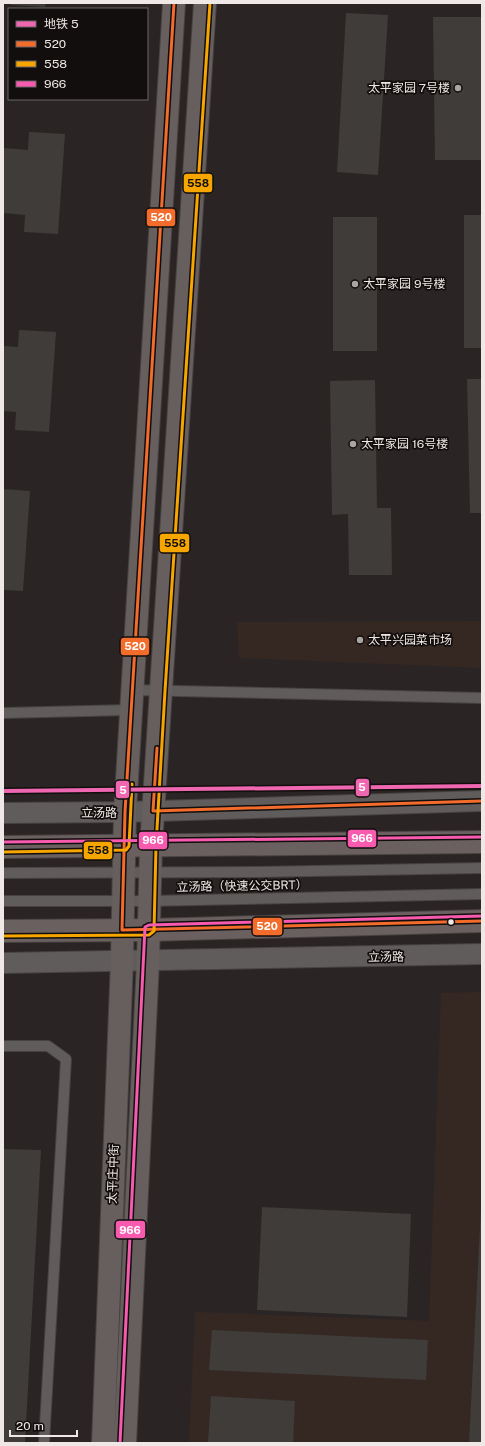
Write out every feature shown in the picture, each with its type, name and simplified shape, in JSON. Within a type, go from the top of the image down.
[{"type":"main road","name":"太平庄中街","points":[[103,1443],[122,960],[125,812],[174,3]]},
{"type":"main road","name":"太平庄中街","points":[[125,1443],[148,961],[151,846],[204,3]]},
{"type":"main road","points":[[3,847],[482,842]]},
{"type":"main road","points":[[3,931],[148,930],[482,921]]},
{"type":"street","name":"立汤路","points":[[3,813],[125,812],[482,801]]},
{"type":"street","name":"立汤路","points":[[3,963],[482,954]]},
{"type":"lane","points":[[3,712],[131,700],[160,691],[482,698]]},
{"type":"lane","name":"立汤路（快速公交BRT）","points":[[3,873],[482,868]]},
{"type":"lane","name":"立汤路（快速公交BRT）","points":[[3,901],[149,901],[482,894]]},
{"type":"lane","points":[[3,1046],[48,1046],[66,1059],[44,1443]]},
{"type":"shaded area","name":"太平兴园菜市场","points":[[482,621],[482,668],[239,658],[237,622]]},
{"type":"shaded area","points":[[482,992],[482,1443],[189,1443],[195,1312],[429,1321],[441,993]]},
{"type":"building","points":[[11,3],[46,3],[45,7],[11,5]]},
{"type":"building","points":[[346,13],[388,15],[378,175],[337,172]]},
{"type":"building","name":"太平家园 7号楼","points":[[433,17],[482,17],[482,160],[435,160]]},
{"type":"building","points":[[29,132],[65,134],[58,234],[24,232],[25,215],[3,213],[3,148],[28,150]]},
{"type":"building","points":[[464,215],[482,215],[482,348],[464,348]]},
{"type":"building","name":"太平家园 9号楼","points":[[333,217],[377,217],[377,351],[333,351]]},
{"type":"building","points":[[19,330],[56,332],[49,432],[15,430],[16,412],[3,411],[3,346],[18,347]]},
{"type":"building","points":[[467,379],[482,379],[482,513],[470,513]]},
{"type":"building","name":"太平家园 16号楼","points":[[375,380],[377,508],[391,508],[392,575],[349,575],[348,514],[332,515],[330,381]]},
{"type":"building","points":[[3,489],[30,491],[23,591],[3,590]]},
{"type":"building","points":[[3,1149],[41,1150],[25,1443],[3,1443]]},
{"type":"building","points":[[262,1207],[411,1214],[407,1317],[257,1310]]},
{"type":"building","points":[[481,1207],[482,1443],[469,1443]]},
{"type":"building","points":[[212,1330],[428,1340],[426,1380],[209,1370]]},
{"type":"building","points":[[211,1396],[295,1401],[293,1443],[208,1443]]},
{"type":"metro line","name":"5","points":[[3,791],[482,786]]},
{"type":"transit line","name":"520","points":[[174,3],[125,812],[122,930],[482,921]]},
{"type":"transit line","name":"558","points":[[3,936],[149,935],[154,931],[156,846],[165,691],[210,3]]},
{"type":"transit line","name":"520","points":[[157,748],[153,811],[482,801]]},
{"type":"transit line","name":"558","points":[[3,852],[126,850],[129,846],[132,784]]},
{"type":"transit line","name":"966","points":[[3,842],[482,837]]},
{"type":"transit line","name":"966","points":[[120,1443],[145,927],[149,925],[482,916]]},
{"type":"place","name":"太平家园 7号楼","points":[[458,88]]},
{"type":"place","name":"太平家园 9号楼","points":[[355,284]]},
{"type":"place","name":"太平家园 16号楼","points":[[353,444]]},
{"type":"place","name":"太平兴园菜市场","points":[[360,640]]}]
